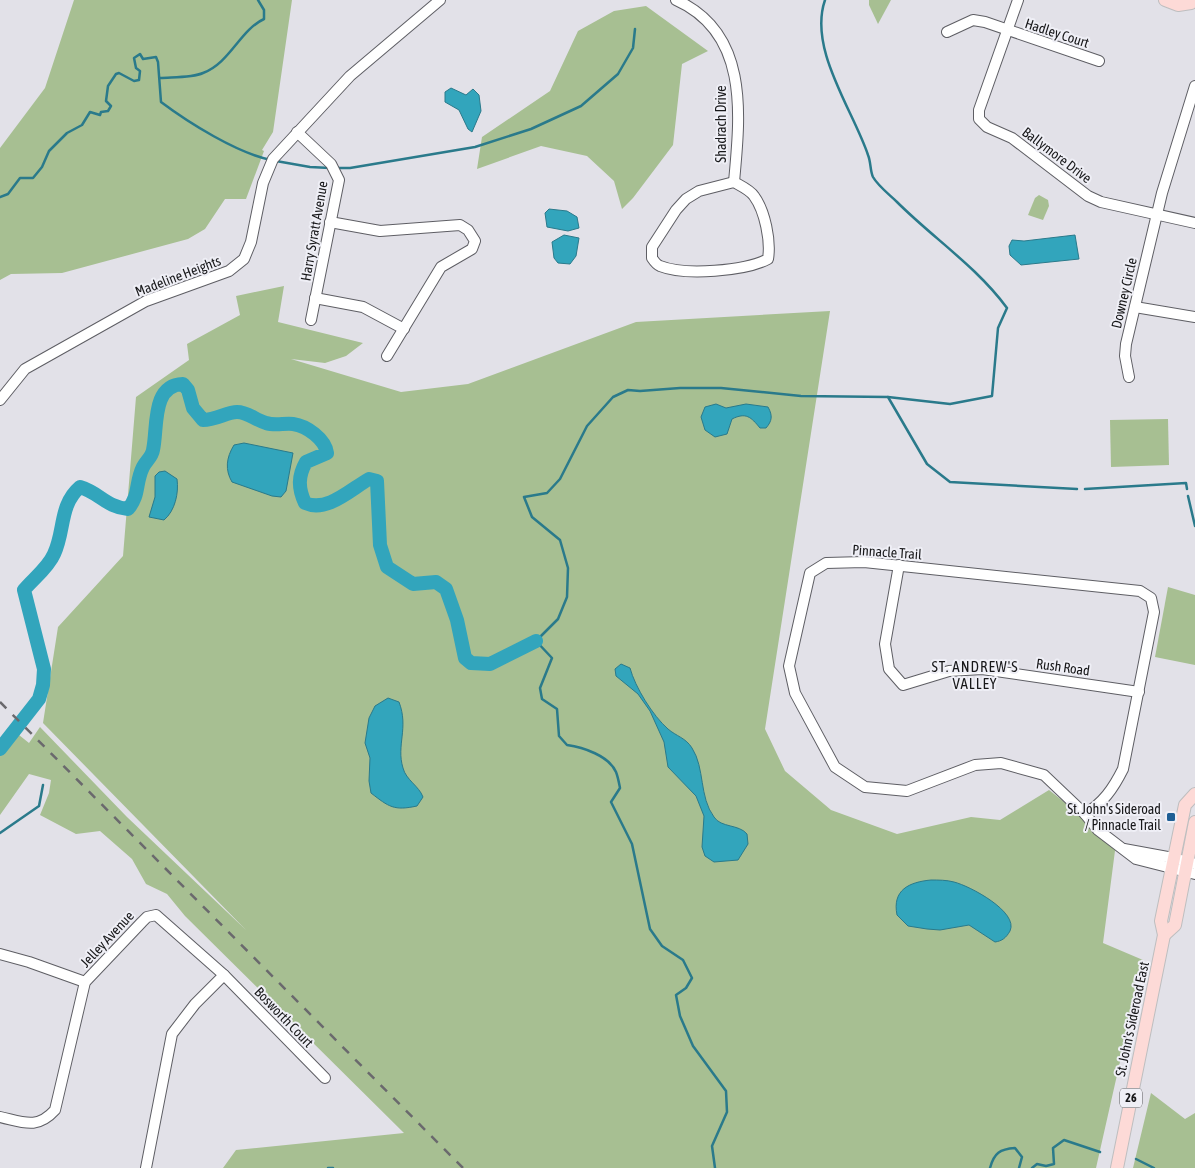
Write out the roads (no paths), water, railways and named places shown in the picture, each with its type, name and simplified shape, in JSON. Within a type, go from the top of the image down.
[{"type":"main road","points":[[1165,0],[1178,5],[1192,2]]},
{"type":"main road","name":"St. John's Sideroad East","points":[[1117,1168],[1164,935],[1161,921],[1172,864],[1185,805],[1195,794]]},
{"type":"main road","name":"St. John's Sideroad East","points":[[1164,935],[1175,925],[1190,868],[1195,822]]},
{"type":"street","name":"Madeline Heights","points":[[0,400],[25,368],[146,301],[229,272],[244,259],[251,242],[263,183],[273,159],[350,76],[440,0]]},
{"type":"street","name":"Shadrach Drive","points":[[678,0],[712,27],[730,53],[737,93],[738,136],[734,182]]},
{"type":"street","name":"Ballymore Drive","points":[[1018,0],[980,110],[979,119],[987,127],[1012,138],[1088,196],[1101,202],[1157,215]]},
{"type":"street","name":"Hadley Court","points":[[947,32],[973,20],[1100,61]]},
{"type":"street","name":"Downey Circle","points":[[1129,378],[1125,356],[1135,307],[1173,152],[1195,86]]},
{"type":"street","name":"Harry Syratt Avenue","points":[[297,132],[331,164],[339,180],[311,320]]},
{"type":"street","points":[[734,182],[753,194],[760,206],[770,248],[768,259],[758,263],[701,272],[659,266],[652,258],[652,247],[681,205],[699,191],[734,182]]},
{"type":"street","points":[[1157,215],[1195,223]]},
{"type":"street","points":[[330,222],[380,231],[460,225],[468,230],[474,241],[472,249],[442,267],[387,356]]},
{"type":"street","points":[[315,298],[363,307],[404,329]]},
{"type":"street","points":[[1135,307],[1195,317]]},
{"type":"street","name":"Pinnacle Trail","points":[[1085,814],[1099,806],[1113,789],[1123,770],[1154,612],[1151,598],[1140,591],[864,562],[826,563],[810,572],[789,666],[795,693],[835,767],[865,787],[908,791],[975,766],[1001,763],[1044,775],[1085,814],[1098,830],[1123,849],[1190,868]]},
{"type":"street","name":"Rush Road","points":[[899,565],[886,644],[889,669],[903,686],[949,671],[982,669],[1139,692]]},
{"type":"street","name":"Jelley Avenue","points":[[0,1117],[33,1124],[46,1120],[55,1110],[85,982],[147,917],[156,915],[224,975]]},
{"type":"street","points":[[0,954],[85,982]]},
{"type":"street","points":[[146,1168],[172,1034],[195,1004],[224,975]]},
{"type":"street","name":"Bosworth Court","points":[[224,975],[325,1078]]},
{"type":"water","points":[[451,88],[466,95],[473,89],[479,95],[481,111],[472,132],[468,129],[459,110],[445,102],[445,92]]},
{"type":"water","points":[[549,209],[567,211],[577,217],[579,228],[568,231],[547,227],[545,213]]},
{"type":"water","points":[[564,235],[579,238],[576,256],[570,264],[558,263],[554,258],[552,242]]},
{"type":"water","points":[[1075,235],[1079,259],[1021,265],[1010,255],[1009,246],[1012,240],[1024,241]]},
{"type":"water","points":[[716,404],[726,408],[746,404],[768,407],[771,413],[771,421],[766,428],[760,428],[748,417],[737,417],[732,419],[727,434],[715,437],[705,430],[701,417],[705,407]]},
{"type":"water","points":[[244,443],[293,453],[286,491],[281,497],[272,496],[232,482],[227,468],[229,455],[234,445]]},
{"type":"water","points":[[165,471],[177,479],[177,490],[171,512],[164,520],[149,517],[155,497],[155,476],[159,472]]},
{"type":"water","points":[[621,664],[630,668],[640,692],[656,717],[668,729],[684,739],[692,748],[699,764],[706,801],[714,817],[721,823],[744,831],[747,834],[748,844],[738,860],[714,862],[705,856],[702,847],[704,816],[696,796],[668,767],[664,742],[650,711],[638,694],[616,676],[615,669]]},
{"type":"water","points":[[388,698],[399,702],[402,711],[401,760],[405,772],[423,797],[417,806],[392,807],[371,793],[369,781],[370,758],[365,743],[369,718],[375,706]]},
{"type":"water","points":[[931,880],[954,882],[981,894],[1000,908],[1007,916],[1011,924],[1010,931],[1004,939],[995,942],[969,925],[940,930],[908,926],[897,915],[896,906],[900,893],[909,885]]},
{"type":"waterway","points":[[160,78],[199,75],[221,62],[248,31],[264,19],[264,10],[258,0]]},
{"type":"waterway","points":[[825,0],[821,19],[822,39],[827,59],[834,79],[861,137],[870,161],[873,177],[881,187],[982,279],[1007,308],[998,328],[992,396],[950,404],[888,397]]},
{"type":"waterway","points":[[336,168],[350,168],[475,147],[531,129],[581,106],[618,74],[633,48],[635,29]]},
{"type":"waterway","points":[[0,197],[8,194],[20,178],[33,178],[42,167],[49,151],[67,133],[82,125],[90,112],[100,115],[101,112],[108,111],[111,106],[106,101],[108,86],[116,74],[119,73],[134,81],[139,80],[140,71],[136,68],[134,58],[140,54],[143,59],[156,57],[161,102],[199,128],[229,144],[243,151],[271,160]]},
{"type":"waterway","points":[[276,161],[310,167],[330,168]]},
{"type":"waterway","points":[[0,749],[39,699],[43,685],[44,669],[24,590],[51,559],[57,545],[65,510],[73,494],[80,487],[120,508],[128,509],[132,504],[143,467],[152,452],[156,420],[161,400],[173,386],[183,384],[188,390],[193,408],[203,420],[233,412],[241,412],[269,424],[298,425],[309,430],[319,438],[327,453],[306,462],[303,467],[300,482],[305,503],[322,505],[347,494],[369,479],[377,481],[380,545],[387,567],[413,584],[436,582],[446,589],[457,620],[465,658],[471,663],[490,664],[536,641]]},
{"type":"waterway","points":[[715,1168],[712,1146],[727,1112],[726,1091],[693,1046],[680,1016],[676,995],[686,988],[692,978],[683,960],[662,946],[650,929],[632,844],[611,802],[620,788],[613,766],[595,753],[567,745],[559,736],[557,709],[542,699],[540,688],[552,658],[536,641],[558,619],[567,597],[568,568],[560,540],[532,517],[524,497],[547,493],[560,479],[587,426],[613,397],[628,390],[680,388],[721,388],[801,396],[888,397],[927,464],[950,482],[1077,489]]},
{"type":"waterway","points":[[1085,489],[1186,483],[1187,489]]},
{"type":"waterway","points":[[1188,496],[1195,526]]},
{"type":"waterway","points":[[0,833],[39,806],[43,785]]},
{"type":"waterway","points":[[1032,1168],[1037,1164],[1046,1166],[1054,1164],[1053,1148],[1064,1140],[1100,1152]]},
{"type":"waterway","points":[[990,1168],[993,1159],[998,1153],[1005,1149],[1015,1148],[1022,1157],[1019,1168]]},
{"type":"waterway","points":[[1136,1159],[1154,1168]]},
{"type":"waterway","points":[[328,1168],[333,1168]]},
{"type":"railway","points":[[0,702],[463,1168]]},
{"type":"place","name":"St. John's Sideroad / Pinnacle Trail","points":[[1171,817]]},
{"type":"district","name":"ST. ANDREW'S VALLEY","points":[[975,676]]}]
